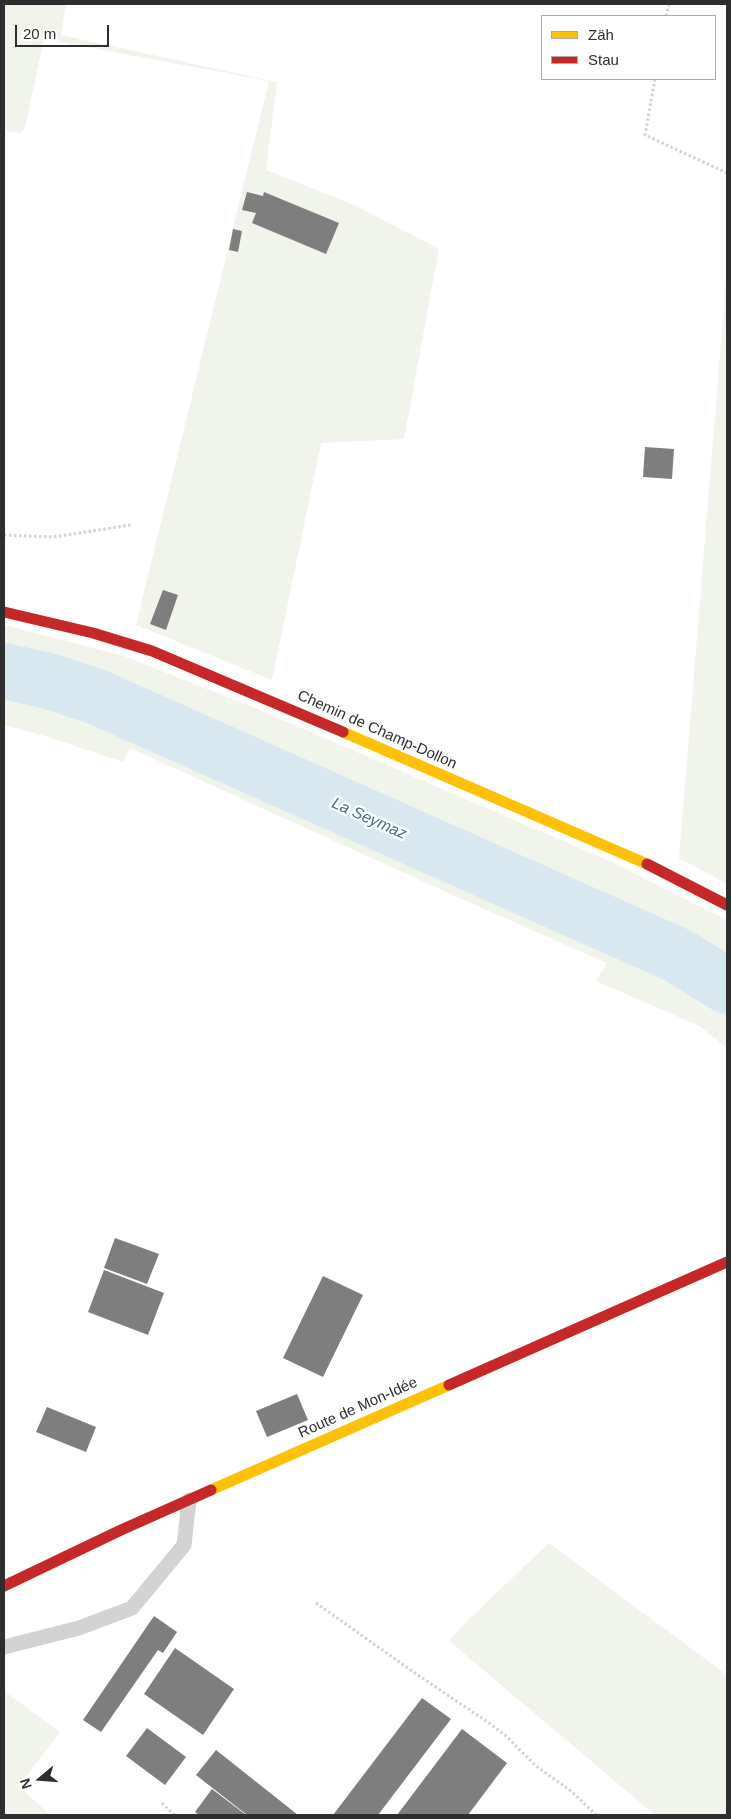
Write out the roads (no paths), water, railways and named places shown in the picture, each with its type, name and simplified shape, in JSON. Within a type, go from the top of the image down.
[{"type":"main road","name":"Chemin de Champ-Dollon","points":[[4,612],[93,633],[152,651],[281,704],[662,870],[727,906]]},
{"type":"main road","name":"Route de Mon-Idée","points":[[4,1586],[121,1530],[727,1262]]},
{"type":"lane","points":[[4,1647],[79,1628],[132,1608],[184,1545],[189,1500]]},
{"type":"waterway","name":"La Seymaz","points":[[4,671],[49,681],[97,697],[677,955],[727,986]]}]
